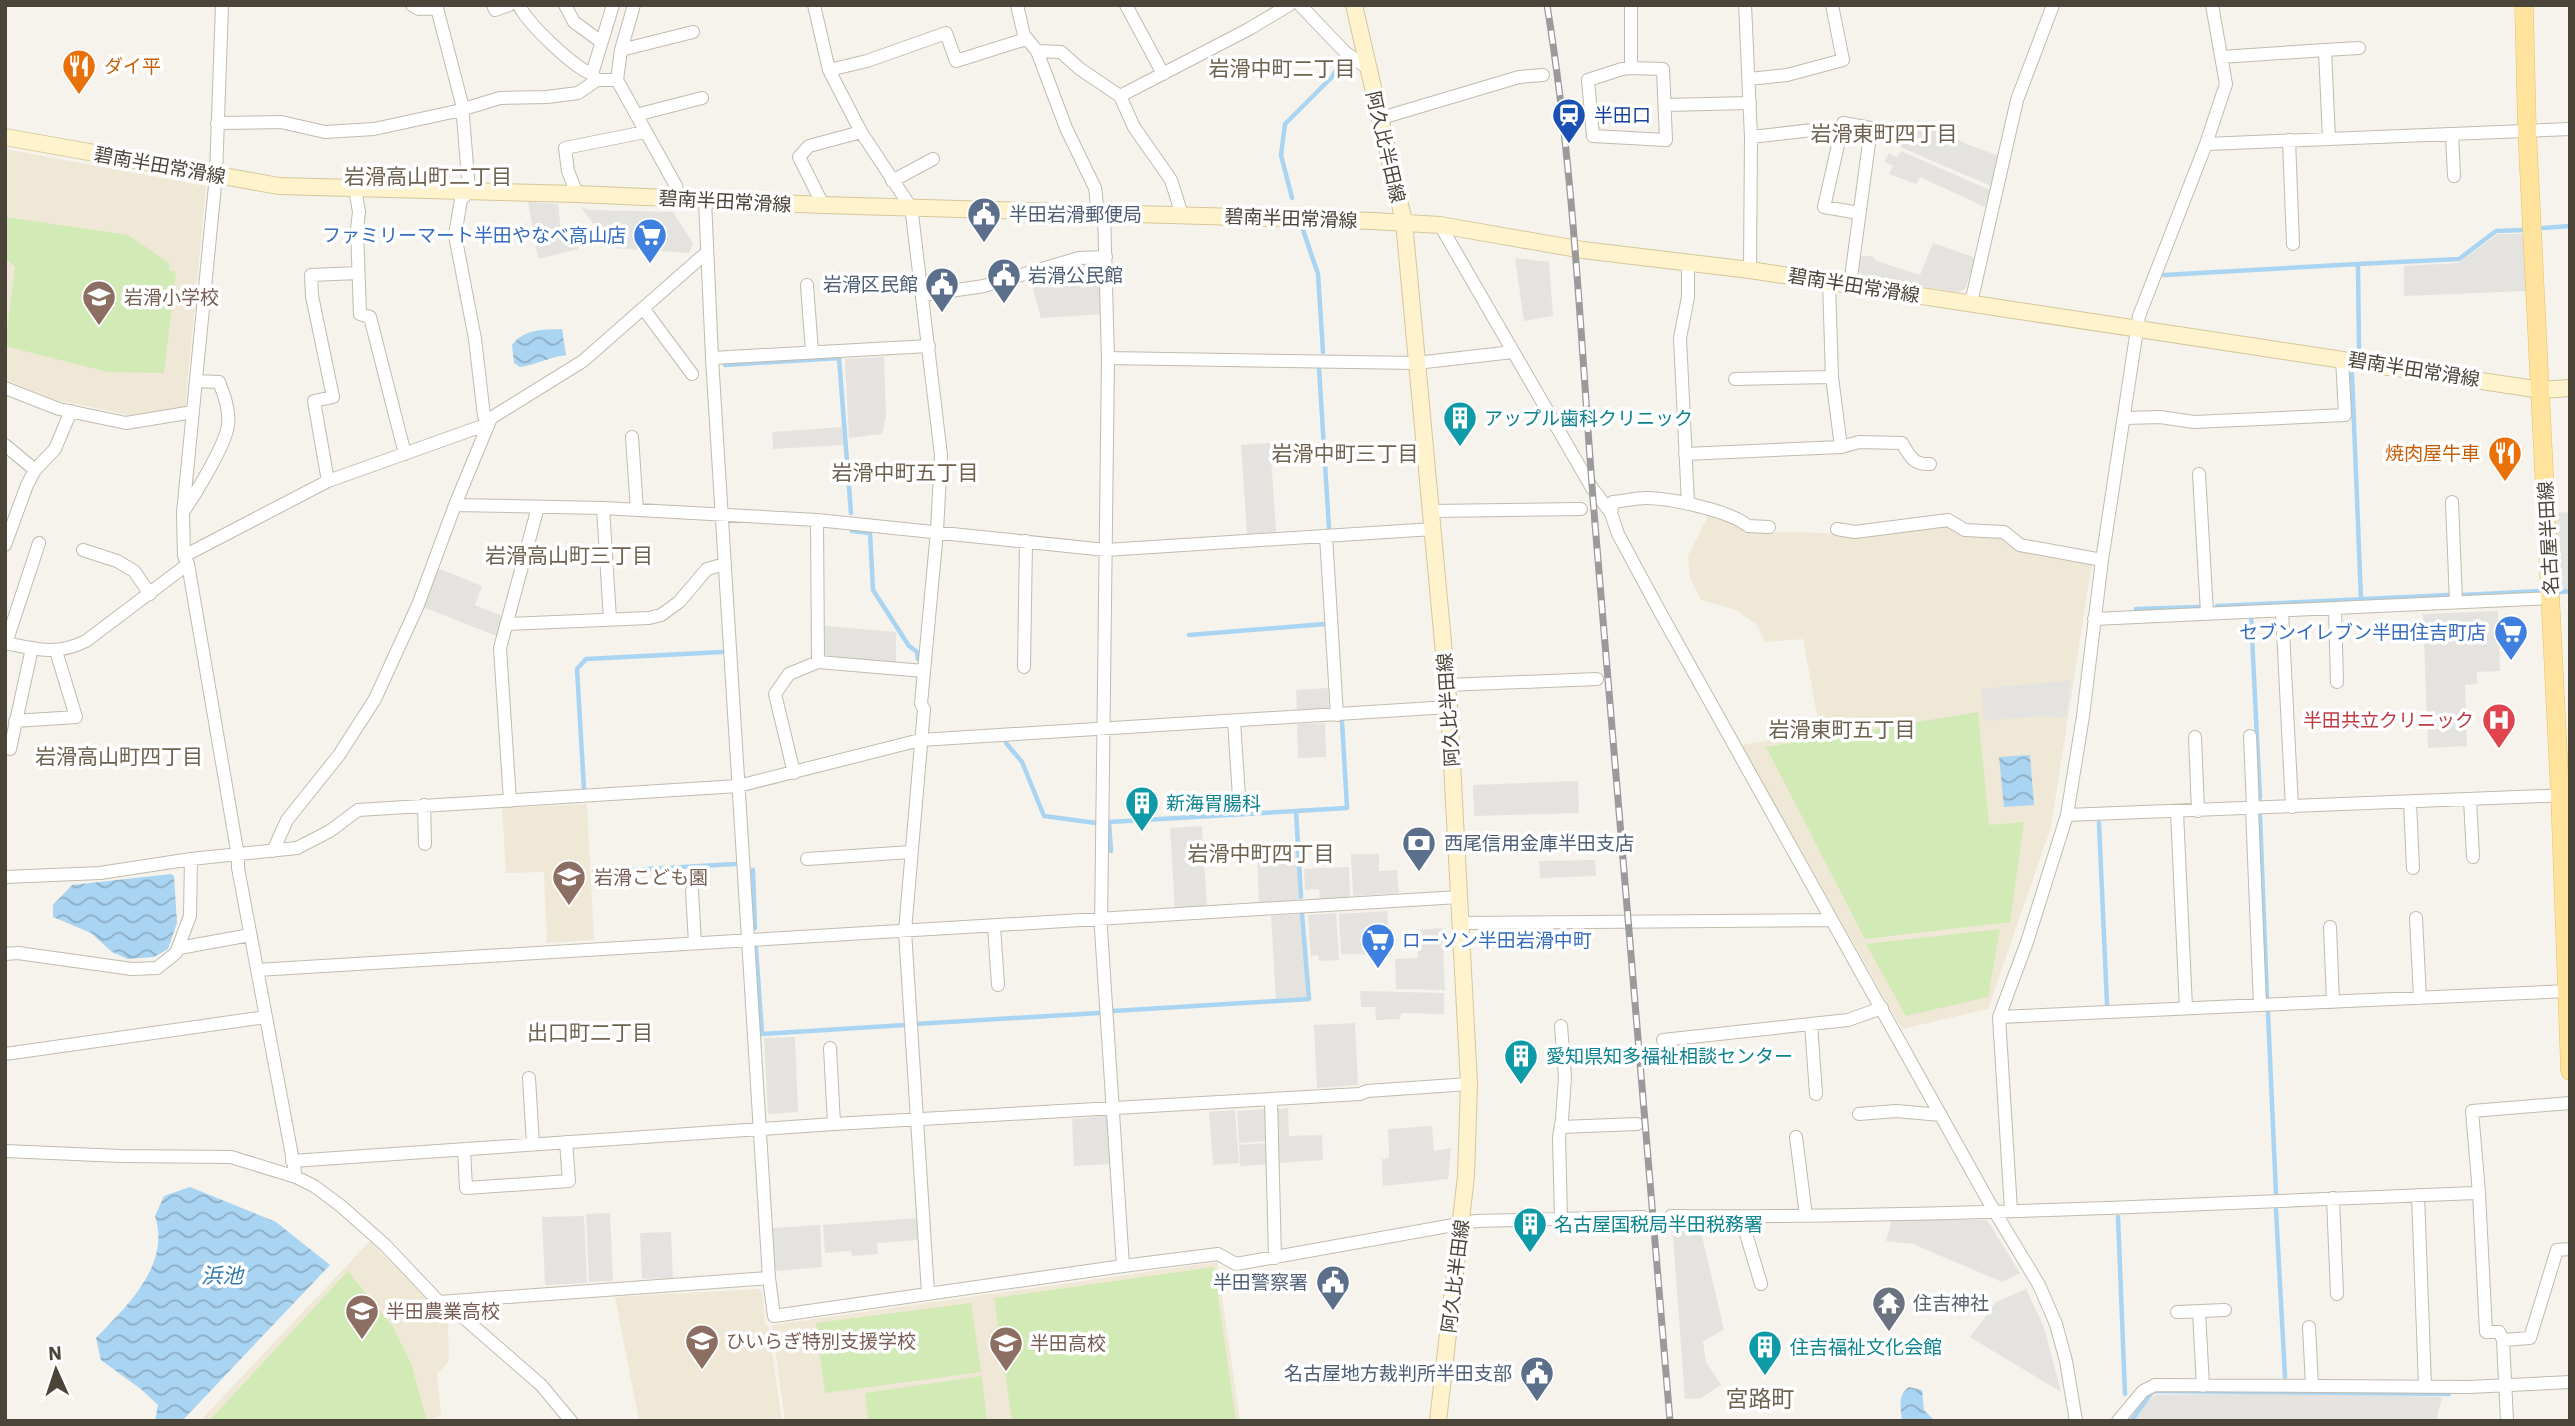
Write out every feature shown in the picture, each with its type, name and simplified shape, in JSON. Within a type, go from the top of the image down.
[{"type":"main road","name":"阿久比半田線","points":[[1354,5],[1404,222],[1449,707],[1469,1084],[1466,1176],[1438,1421]]},
{"type":"main road","name":"名古屋半田線","points":[[2524,5],[2527,129],[2551,598],[2565,795],[2570,1071]]},
{"type":"main road","name":"碧南半田常滑線","points":[[5,137],[279,186],[1440,225],[1583,250],[1750,270],[2541,390],[2570,388]]},
{"type":"street","points":[[222,5],[216,175],[183,513],[186,560],[238,868],[296,1177]]},
{"type":"street","points":[[412,5],[419,9],[437,8],[463,109],[468,191],[461,200],[455,242],[475,339],[484,415],[488,424]]},
{"type":"street","points":[[493,5],[495,10],[509,5]]},
{"type":"street","points":[[519,5],[524,16],[582,71],[594,77],[617,80]]},
{"type":"street","points":[[565,5],[575,22],[600,41]]},
{"type":"street","points":[[217,123],[281,122],[325,132],[374,129],[500,98],[578,93],[594,77],[600,41],[613,5]]},
{"type":"street","points":[[634,5],[621,50],[617,80],[676,186],[680,198]]},
{"type":"street","points":[[814,5],[829,70],[861,132],[911,206],[941,454],[937,531],[921,704],[924,709],[905,931],[928,1293]]},
{"type":"street","points":[[1017,5],[1026,39],[1037,51],[1066,128],[1095,188],[1101,212],[1106,257],[1108,358],[1102,919],[1123,1266]]},
{"type":"street","points":[[1126,5],[1163,74]]},
{"type":"street","points":[[1120,96],[1289,5]]},
{"type":"street","points":[[1300,5],[1346,53],[1369,69]]},
{"type":"street","points":[[1631,5],[1631,68]]},
{"type":"street","points":[[1745,5],[1751,137],[1750,270]]},
{"type":"street","points":[[1749,79],[1787,75],[1843,60],[1832,5]]},
{"type":"street","points":[[1970,303],[2017,100],[2053,5]]},
{"type":"street","points":[[2011,1210],[1998,1017],[2027,942],[2067,815],[2139,316],[2206,144],[2226,83],[2212,5]]},
{"type":"street","points":[[621,50],[694,32]]},
{"type":"street","points":[[829,70],[867,61],[946,33],[956,61],[1026,39]]},
{"type":"street","points":[[2221,57],[2358,48]]},
{"type":"street","points":[[2325,50],[2329,139]]},
{"type":"street","points":[[1037,51],[1061,52],[1120,96],[1134,127],[1171,180],[1182,215]]},
{"type":"street","points":[[1631,68],[1663,69],[1666,140],[1593,136],[1588,80],[1631,68]]},
{"type":"street","points":[[1378,118],[1519,78],[1543,75]]},
{"type":"street","points":[[636,114],[702,99]]},
{"type":"street","points":[[1665,105],[1749,103]]},
{"type":"street","points":[[1850,285],[1871,128],[1843,123],[1824,208],[1859,213]]},
{"type":"street","points":[[1751,137],[1821,129]]},
{"type":"street","points":[[2206,144],[2570,129]]},
{"type":"street","points":[[577,194],[568,171],[565,148],[645,132]]},
{"type":"street","points":[[823,205],[799,158],[809,146],[861,132]]},
{"type":"street","points":[[2452,134],[2454,176]]},
{"type":"street","points":[[2289,140],[2293,244]]},
{"type":"street","points":[[892,181],[933,159]]},
{"type":"street","points":[[355,188],[359,212],[357,229],[360,314],[370,317],[405,454]]},
{"type":"street","points":[[705,200],[747,940],[769,1278],[774,1316],[1218,1254],[1236,1264],[1476,1221],[1643,1217]]},
{"type":"street","points":[[1440,225],[1585,476],[1611,513],[1618,534],[1660,612],[1995,1212],[2039,1285],[2059,1331],[2076,1421]]},
{"type":"street","points":[[273,851],[288,820],[339,755],[375,699],[418,605],[491,418],[583,360],[706,253]]},
{"type":"street","points":[[923,295],[984,286],[1079,258],[1106,257]]},
{"type":"street","points":[[1688,261],[1688,296],[1680,338],[1688,504]]},
{"type":"street","points":[[328,481],[314,401],[333,397],[312,296],[311,275],[358,274]]},
{"type":"street","points":[[1829,282],[1832,377],[1841,447]]},
{"type":"street","points":[[807,285],[812,352]]},
{"type":"street","points":[[643,308],[692,374]]},
{"type":"street","points":[[712,358],[929,346]]},
{"type":"street","points":[[1108,358],[1416,363],[1513,352]]},
{"type":"street","points":[[2125,418],[2194,422],[2345,415],[2342,358]]},
{"type":"street","points":[[1735,379],[1832,377]]},
{"type":"street","points":[[183,513],[201,486],[228,427],[219,382],[196,381]]},
{"type":"street","points":[[5,388],[71,411],[126,423],[193,412]]},
{"type":"street","points":[[5,545],[35,470],[55,449],[71,411]]},
{"type":"street","points":[[39,542],[6,643],[57,652],[86,641],[150,594],[186,560],[328,481],[488,424]]},
{"type":"street","points":[[632,437],[637,510]]},
{"type":"street","points":[[1685,454],[1841,447],[1859,442],[1902,443],[1911,459],[1920,465],[1930,464]]},
{"type":"street","points":[[5,445],[35,470]]},
{"type":"street","points":[[2199,474],[2207,613]]},
{"type":"street","points":[[1431,511],[1584,505],[1585,476]]},
{"type":"street","points":[[1611,513],[1613,502],[1646,498],[1688,504],[1739,518],[1748,527],[1769,527]]},
{"type":"street","points":[[5,502],[20,503]]},
{"type":"street","points":[[2452,502],[2456,602]]},
{"type":"street","points":[[455,505],[603,508],[817,520],[1106,550],[1433,529]]},
{"type":"street","points":[[510,801],[500,648],[538,507]]},
{"type":"street","points":[[603,508],[610,619]]},
{"type":"street","points":[[817,520],[818,662]]},
{"type":"street","points":[[1837,529],[1855,532],[1948,520],[1965,530],[2004,532],[2020,545],[2102,560]]},
{"type":"street","points":[[1326,536],[1337,715]]},
{"type":"street","points":[[1024,667],[1026,541]]},
{"type":"street","points":[[83,550],[117,561],[134,570],[150,594]]},
{"type":"street","points":[[506,624],[649,618],[660,615],[679,602],[707,569],[725,564]]},
{"type":"street","points":[[2095,619],[2551,598]]},
{"type":"street","points":[[2335,608],[2337,682]]},
{"type":"street","points":[[2282,611],[2292,807]]},
{"type":"street","points":[[9,749],[32,648]]},
{"type":"street","points":[[15,721],[76,717],[57,652]]},
{"type":"street","points":[[794,773],[775,694],[789,674],[818,662],[924,671]]},
{"type":"street","points":[[1447,685],[1597,679]]},
{"type":"street","points":[[5,877],[100,873],[191,859],[297,848],[330,831],[358,810],[738,786],[920,740],[1449,707]]},
{"type":"street","points":[[1234,721],[1239,797]]},
{"type":"street","points":[[2250,736],[2260,1005]]},
{"type":"street","points":[[2195,737],[2198,811]]},
{"type":"street","points":[[2067,815],[2565,795]]},
{"type":"street","points":[[2470,799],[2473,857]]},
{"type":"street","points":[[2410,802],[2413,868]]},
{"type":"street","points":[[424,805],[425,844]]},
{"type":"street","points":[[2177,812],[2186,1008]]},
{"type":"street","points":[[807,859],[911,852]]},
{"type":"street","points":[[5,954],[18,953],[144,970],[157,968],[169,961],[179,948],[190,916],[191,859]]},
{"type":"street","points":[[692,891],[695,943]]},
{"type":"street","points":[[257,970],[1459,897]]},
{"type":"street","points":[[2416,918],[2420,998]]},
{"type":"street","points":[[1461,923],[1832,920]]},
{"type":"street","points":[[994,926],[998,985]]},
{"type":"street","points":[[2330,927],[2333,1002]]},
{"type":"street","points":[[179,948],[250,935]]},
{"type":"street","points":[[1998,1017],[2567,991]]},
{"type":"street","points":[[1662,1040],[1848,1020],[1882,1008]]},
{"type":"street","points":[[5,1054],[266,1017]]},
{"type":"street","points":[[1811,1024],[1816,1094]]},
{"type":"street","points":[[1561,1026],[1565,1077],[1559,1137],[1561,1219]]},
{"type":"street","points":[[830,1048],[834,1124]]},
{"type":"street","points":[[529,1078],[533,1144]]},
{"type":"street","points":[[292,1161],[1469,1084]]},
{"type":"street","points":[[1271,1099],[1275,1258]]},
{"type":"street","points":[[2507,1421],[2503,1340],[2499,1332],[2486,1332],[2472,1111],[2570,1103]]},
{"type":"street","points":[[1859,1114],[1896,1111],[1941,1115]]},
{"type":"street","points":[[1561,1127],[1637,1124]]},
{"type":"street","points":[[1796,1137],[1806,1216]]},
{"type":"street","points":[[464,1149],[466,1188],[569,1181],[566,1142]]},
{"type":"street","points":[[5,1151],[231,1157],[296,1177],[314,1186],[341,1206],[385,1245],[439,1302],[464,1318],[541,1385],[569,1420]]},
{"type":"street","points":[[1671,1216],[1995,1212],[2479,1193]]},
{"type":"street","points":[[2418,1195],[2426,1386]]},
{"type":"street","points":[[2333,1198],[2337,1294]]},
{"type":"street","points":[[1741,1217],[1761,1284]]},
{"type":"street","points":[[2503,1340],[2530,1338],[2557,1250],[2570,1250]]},
{"type":"street","points":[[439,1302],[769,1278]]},
{"type":"street","points":[[2177,1312],[2225,1310]]},
{"type":"street","points":[[2199,1312],[2203,1386]]},
{"type":"street","points":[[2309,1327],[2312,1385]]},
{"type":"street","points":[[2118,1421],[2132,1401],[2149,1386],[2469,1387],[2570,1382]]},
{"type":"shaded area","points":[[1917,120],[1999,156],[1991,186],[1900,147]]},
{"type":"shaded area","name":"岩滑小学校","points":[[5,149],[206,186],[185,408],[128,415],[57,400],[5,380]]},
{"type":"shaded area","points":[[1901,151],[1990,190],[1985,207],[1920,177],[1916,184],[1889,174],[1893,166],[1884,162],[1889,153],[1897,157]]},
{"type":"shaded area","points":[[528,202],[558,204],[561,233],[573,233],[578,249],[538,259]]},
{"type":"shaded area","points":[[581,207],[590,210],[673,212],[693,243],[689,253],[611,248]]},
{"type":"shaded area","points":[[2498,234],[2525,234],[2526,291],[2404,296],[2404,266],[2458,263]]},
{"type":"shaded area","points":[[1933,243],[1976,258],[1965,289],[1958,292],[1865,278],[1859,271],[1861,256],[1872,256],[1877,261],[1920,275]]},
{"type":"shaded area","points":[[1515,258],[1549,262],[1553,316],[1524,321]]},
{"type":"shaded area","points":[[1096,259],[1102,264],[1104,314],[1041,318],[1030,278]]},
{"type":"shaded area","points":[[884,357],[886,416],[882,434],[849,438],[845,359]]},
{"type":"shaded area","points":[[842,427],[844,445],[773,449],[772,432]]},
{"type":"shaded area","points":[[1270,443],[1276,532],[1247,534],[1241,445]]},
{"type":"shaded area","points":[[2570,512],[2570,589],[2559,590],[2556,513]]},
{"type":"shaded area","points":[[1708,516],[1733,523],[1745,533],[1839,534],[1944,526],[1961,533],[2006,538],[2092,562],[2051,827],[1988,1009],[1902,1029],[1741,745],[1820,731],[1803,639],[1765,642],[1757,625],[1736,610],[1701,600],[1690,578],[1688,556]]},
{"type":"shaded area","points":[[435,567],[482,586],[475,605],[505,617],[497,636],[420,606]]},
{"type":"shaded area","points":[[2498,611],[2500,671],[2477,672],[2477,684],[2465,685],[2467,746],[2428,748],[2423,614]]},
{"type":"shaded area","points":[[825,626],[896,632],[896,664],[828,658],[825,655]]},
{"type":"shaded area","points":[[2071,680],[2066,718],[2040,716],[1984,721],[1981,689]]},
{"type":"shaded area","points":[[1328,688],[1329,708],[1297,710],[1296,690]]},
{"type":"shaded area","points":[[1325,723],[1326,757],[1298,758],[1297,724]]},
{"type":"shaded area","points":[[1578,781],[1579,813],[1474,816],[1473,785]]},
{"type":"shaded area","name":"岩滑こども園","points":[[587,804],[594,940],[547,943],[544,872],[506,873],[502,808]]},
{"type":"shaded area","points":[[1202,826],[1207,907],[1175,909],[1170,828]]},
{"type":"shaded area","points":[[1297,851],[1299,901],[1259,903],[1257,852]]},
{"type":"shaded area","points":[[1351,854],[1379,854],[1379,871],[1397,870],[1399,893],[1353,896]]},
{"type":"shaded area","points":[[1595,860],[1596,876],[1540,878],[1539,861]]},
{"type":"shaded area","points":[[1349,867],[1350,899],[1320,900],[1319,889],[1305,890],[1304,869]]},
{"type":"shaded area","points":[[1387,911],[1391,955],[1341,954],[1339,914]]},
{"type":"shaded area","points":[[1336,913],[1339,960],[1319,961],[1318,955],[1311,956],[1308,915]]},
{"type":"shaded area","points":[[1302,914],[1307,998],[1276,1000],[1271,916]]},
{"type":"shaded area","points":[[1442,928],[1445,990],[1396,989],[1395,959],[1418,958],[1418,930]]},
{"type":"shaded area","points":[[1360,991],[1444,993],[1444,1014],[1401,1013],[1400,1019],[1376,1020],[1375,1007],[1361,1007]]},
{"type":"shaded area","points":[[1355,1023],[1358,1085],[1317,1088],[1314,1025]]},
{"type":"shaded area","points":[[795,1037],[798,1112],[768,1114],[764,1038]]},
{"type":"shaded area","points":[[1288,1108],[1289,1136],[1322,1135],[1323,1160],[1278,1163],[1277,1109]]},
{"type":"shaded area","points":[[1266,1109],[1267,1141],[1239,1143],[1237,1111]]},
{"type":"shaded area","points":[[1235,1110],[1239,1163],[1213,1165],[1209,1112]]},
{"type":"shaded area","points":[[1105,1116],[1109,1122],[1111,1164],[1074,1166],[1072,1119]]},
{"type":"shaded area","points":[[1432,1126],[1434,1151],[1451,1148],[1448,1179],[1383,1186],[1382,1159],[1389,1158],[1388,1129]]},
{"type":"shaded area","points":[[1269,1143],[1270,1164],[1240,1166],[1239,1145]]},
{"type":"shaded area","points":[[610,1213],[613,1281],[589,1282],[586,1214]]},
{"type":"shaded area","points":[[584,1216],[587,1283],[545,1285],[542,1217]]},
{"type":"shaded area","points":[[917,1218],[919,1240],[877,1243],[878,1254],[852,1256],[851,1251],[825,1253],[823,1225]]},
{"type":"shaded area","points":[[1892,1220],[1987,1220],[2020,1273],[2002,1282],[1913,1244],[1886,1241]]},
{"type":"shaded area","points":[[1699,1223],[1724,1330],[1703,1341],[1706,1362],[1721,1385],[1701,1398],[1685,1399],[1672,1224]]},
{"type":"shaded area","points":[[820,1225],[822,1267],[774,1271],[773,1228]]},
{"type":"shaded area","points":[[671,1232],[673,1278],[642,1279],[640,1233]]},
{"type":"shaded area","name":"半田農業高校","points":[[370,1241],[448,1321],[449,1361],[437,1374],[441,1414],[431,1421],[200,1421]]},
{"type":"shaded area","name":"半田高校","points":[[1217,1262],[1240,1421],[785,1421],[772,1325]]},
{"type":"shaded area","name":"ひいらぎ特別支援学校","points":[[759,1289],[763,1295],[765,1325],[768,1325],[782,1421],[639,1421],[615,1297]]},
{"type":"shaded area","points":[[2026,1289],[2044,1327],[2061,1392],[1970,1337],[1996,1302]]},
{"type":"shaded area","points":[[2286,1393],[2442,1397],[2436,1421],[2134,1421],[2142,1407],[2155,1395]]},
{"type":"green space","points":[[5,217],[128,235],[169,263],[169,270],[176,272],[164,373],[108,372],[5,346],[15,267],[5,258]]},
{"type":"green space","points":[[1978,712],[1989,825],[2024,822],[2010,922],[1865,939],[1766,747]]},
{"type":"green space","points":[[2000,929],[1988,997],[1906,1016],[1866,944]]},
{"type":"green space","points":[[1214,1267],[1236,1421],[1012,1421],[994,1298]]},
{"type":"green space","name":"半田農業高校","points":[[348,1271],[393,1327],[411,1363],[427,1421],[209,1421]]},
{"type":"green space","points":[[971,1303],[981,1372],[825,1393],[816,1323]]},
{"type":"green space","points":[[982,1376],[987,1421],[868,1421],[865,1393]]},
{"type":"water","points":[[562,329],[566,355],[520,367],[514,363],[512,345],[517,339],[535,331]]},
{"type":"water","points":[[2030,755],[2034,805],[2004,807],[1999,757]]},
{"type":"water","points":[[171,874],[174,876],[177,923],[168,949],[154,957],[128,959],[112,952],[91,933],[53,917],[53,905],[72,885]]},
{"type":"water","name":"浜池","points":[[190,1187],[276,1222],[330,1265],[182,1421],[155,1421],[158,1405],[101,1360],[96,1338],[133,1298],[152,1268],[158,1234],[155,1216],[164,1196]]},
{"type":"water","points":[[1909,1387],[1922,1390],[1924,1410],[1935,1421],[1902,1421],[1901,1398]]},
{"type":"waterway","points":[[1292,198],[1281,155],[1285,124],[1332,77],[1344,57]]},
{"type":"waterway","points":[[2543,228],[2570,226]]},
{"type":"waterway","points":[[1302,227],[1318,274],[1323,352]]},
{"type":"waterway","points":[[2359,350],[2358,264],[2459,259],[2496,231],[2524,230]]},
{"type":"waterway","points":[[2164,275],[2358,264]]},
{"type":"waterway","points":[[725,365],[839,358],[851,513]]},
{"type":"waterway","points":[[1319,368],[1329,528]]},
{"type":"waterway","points":[[2352,374],[2361,599]]},
{"type":"waterway","points":[[852,531],[870,533],[873,590],[909,646],[917,652],[918,659]]},
{"type":"waterway","points":[[2462,595],[2541,591]]},
{"type":"waterway","points":[[2560,592],[2570,591]]},
{"type":"waterway","points":[[2217,606],[2449,595]]},
{"type":"waterway","points":[[2136,609],[2200,607]]},
{"type":"waterway","points":[[2251,617],[2260,798]]},
{"type":"waterway","points":[[1189,635],[1325,624]]},
{"type":"waterway","points":[[584,789],[577,669],[586,659],[722,652]]},
{"type":"waterway","points":[[1111,851],[1109,822],[1347,808],[1342,721]]},
{"type":"waterway","points":[[1006,743],[1022,762],[1044,816],[1096,823]]},
{"type":"waterway","points":[[1296,811],[1301,897]]},
{"type":"waterway","points":[[2260,816],[2267,998]]},
{"type":"waterway","points":[[2099,823],[2107,1004]]},
{"type":"waterway","points":[[594,872],[735,864]]},
{"type":"waterway","points":[[753,870],[755,928]]},
{"type":"waterway","points":[[1113,1011],[1309,999],[1302,914]]},
{"type":"waterway","points":[[756,948],[762,1034],[905,1025]]},
{"type":"waterway","points":[[915,1024],[1099,1013]]},
{"type":"waterway","points":[[2268,1013],[2276,1194]]},
{"type":"waterway","points":[[2276,1210],[2285,1377]]},
{"type":"waterway","points":[[2118,1217],[2125,1394]]},
{"type":"waterway","points":[[2131,1421],[2153,1391],[2449,1394]]},
{"type":"railway","points":[[1547,5],[1571,199],[1595,524],[1670,1421]]},
{"type":"place","name":"ダイ平","points":[[79,96]]},
{"type":"place","name":"半田口","points":[[1569,145]]},
{"type":"place","name":"半田岩滑郵便局","points":[[984,244]]},
{"type":"place","name":"ファミリーマート半田やなべ高山店","points":[[650,265]]},
{"type":"place","name":"岩滑公民館","points":[[1004,305]]},
{"type":"place","name":"岩滑区民館","points":[[942,314]]},
{"type":"place","name":"岩滑小学校","points":[[99,327]]},
{"type":"place","name":"アップル歯科クリニック","points":[[1460,448]]},
{"type":"place","name":"焼肉屋牛車","points":[[2505,483]]},
{"type":"place","name":"セブンイレブン半田住吉町店","points":[[2511,662]]},
{"type":"place","name":"半田共立クリニック","points":[[2499,750]]},
{"type":"place","name":"新海胃腸科","points":[[1142,833]]},
{"type":"place","name":"西尾信用金庫半田支店","points":[[1419,873]]},
{"type":"place","name":"岩滑こども園","points":[[569,907]]},
{"type":"place","name":"ローソン半田岩滑中町","points":[[1378,970]]},
{"type":"place","name":"愛知県知多福祉相談センター","points":[[1521,1086]]},
{"type":"place","name":"名古屋国税局半田税務署","points":[[1530,1254]]},
{"type":"place","name":"半田警察署","points":[[1333,1312]]},
{"type":"place","name":"住吉神社","points":[[1889,1333]]},
{"type":"place","name":"半田農業高校","points":[[362,1341]]},
{"type":"place","name":"ひいらぎ特別支援学校","points":[[702,1371]]},
{"type":"place","name":"半田高校","points":[[1006,1373]]},
{"type":"place","name":"住吉福祉文化会館","points":[[1765,1377]]},
{"type":"place","name":"名古屋地方裁判所半田支部","points":[[1537,1403]]},
{"type":"district","name":"岩滑中町二丁目","points":[[1282,69]]},
{"type":"district","name":"岩滑東町四丁目","points":[[1884,134]]},
{"type":"district","name":"岩滑高山町二丁目","points":[[428,177]]},
{"type":"district","name":"岩滑中町三丁目","points":[[1345,454]]},
{"type":"district","name":"岩滑中町五丁目","points":[[905,473]]},
{"type":"district","name":"岩滑高山町三丁目","points":[[569,556]]},
{"type":"district","name":"岩滑東町五丁目","points":[[1842,730]]},
{"type":"district","name":"岩滑高山町四丁目","points":[[119,757]]},
{"type":"district","name":"岩滑中町四丁目","points":[[1261,854]]},
{"type":"district","name":"出口町二丁目","points":[[590,1033]]},
{"type":"district","name":"宮路町","points":[[1760,1399]]}]
